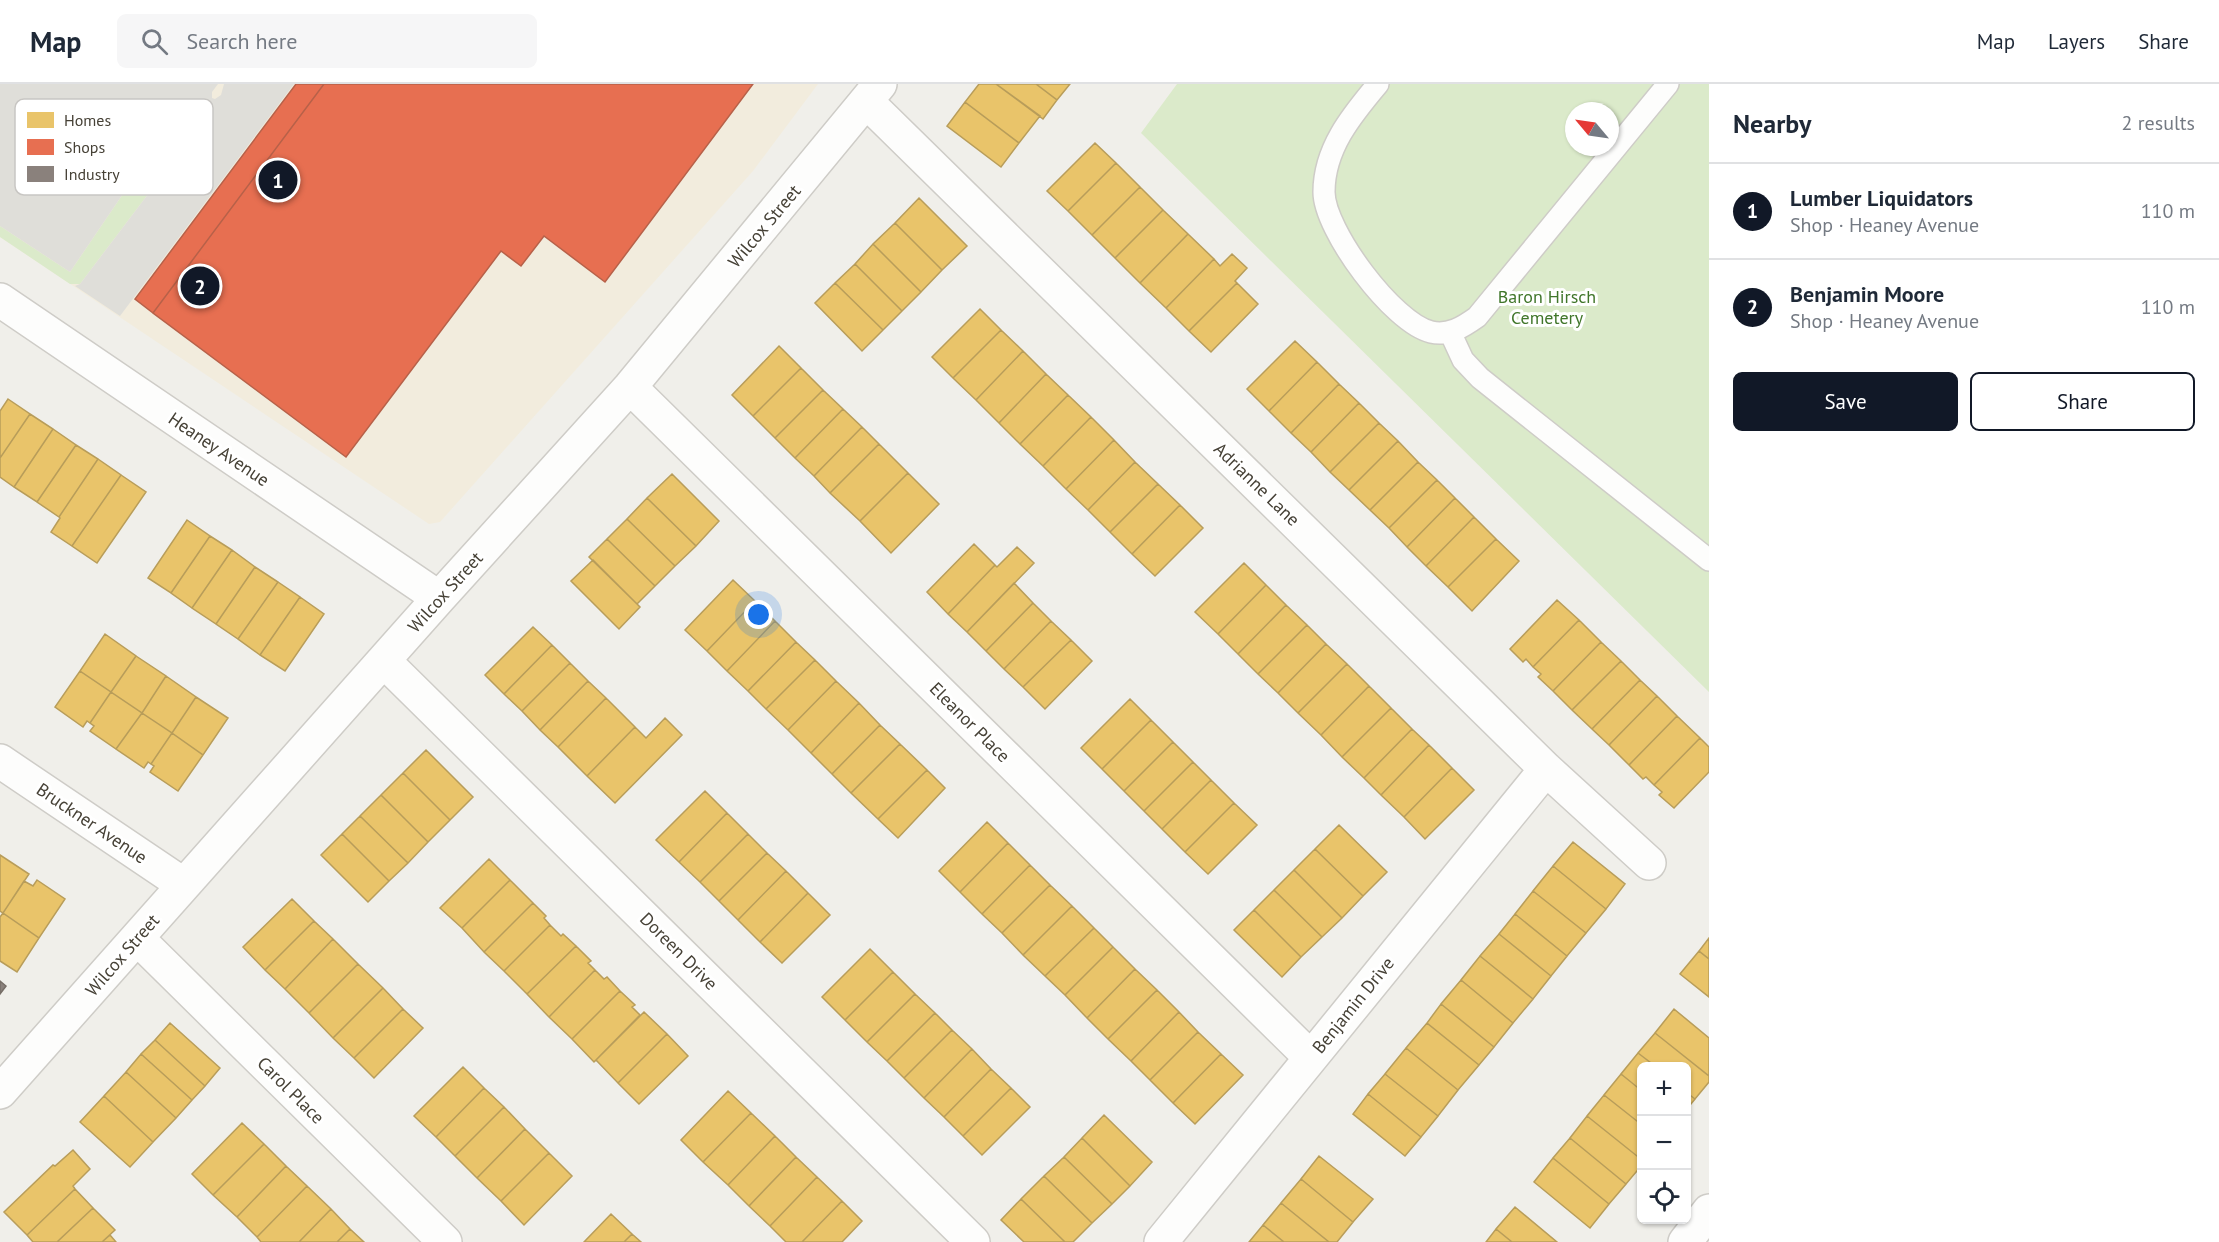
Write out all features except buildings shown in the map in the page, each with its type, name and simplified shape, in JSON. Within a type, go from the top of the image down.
[{"type":"street","name":"Wilcox Street","points":[[0,1092],[439,598],[630,387],[874,93]]},
{"type":"street","name":"Adrianne Lane","points":[[874,93],[1546,769],[1649,863]]},
{"type":"street","name":"Heaney Avenue","points":[[0,300],[439,598]]},
{"type":"street","name":"Eleanor Place","points":[[630,387],[1310,1057]]},
{"type":"street","name":"Doreen Drive","points":[[384,661],[973,1242]]},
{"type":"street","name":"Bruckner Avenue","points":[[0,761],[184,885]]},
{"type":"street","name":"Benjamin Drive","points":[[1161,1242],[1546,769]]},
{"type":"street","name":"Carol Place","points":[[138,939],[445,1242]]},
{"type":"street","points":[[1684,1242],[1709,1212]]},
{"type":"lane","points":[[1378,84],[1357,109],[1336,141],[1326,169],[1324,195],[1332,218],[1350,254],[1372,286],[1407,321],[1433,332],[1450,332],[1477,317],[1668,84]]},
{"type":"lane","points":[[1450,332],[1463,360],[1480,378],[1709,560]]},
{"type":"shaded area","points":[[0,84],[818,84],[753,171],[440,522],[429,524],[0,237]]},
{"type":"shaded area","points":[[0,84],[218,84],[212,92],[212,98],[215,99],[221,95],[224,84],[294,84],[213,192],[213,99],[15,99],[15,195],[122,195],[70,272],[0,226]]},
{"type":"shaded area","points":[[147,195],[211,195],[120,316],[75,286],[80,284]]},
{"type":"green space","name":"Baron Hirsch Cemetery","points":[[1177,84],[1709,84],[1709,692],[1141,133]]},
{"type":"green space","points":[[122,195],[147,195],[80,284],[70,284],[0,237],[0,226],[70,272]]},
{"type":"place","name":"Lumber Liquidators","points":[[278,180]]},
{"type":"place","name":"Benjamin Moore","points":[[200,286]]}]
